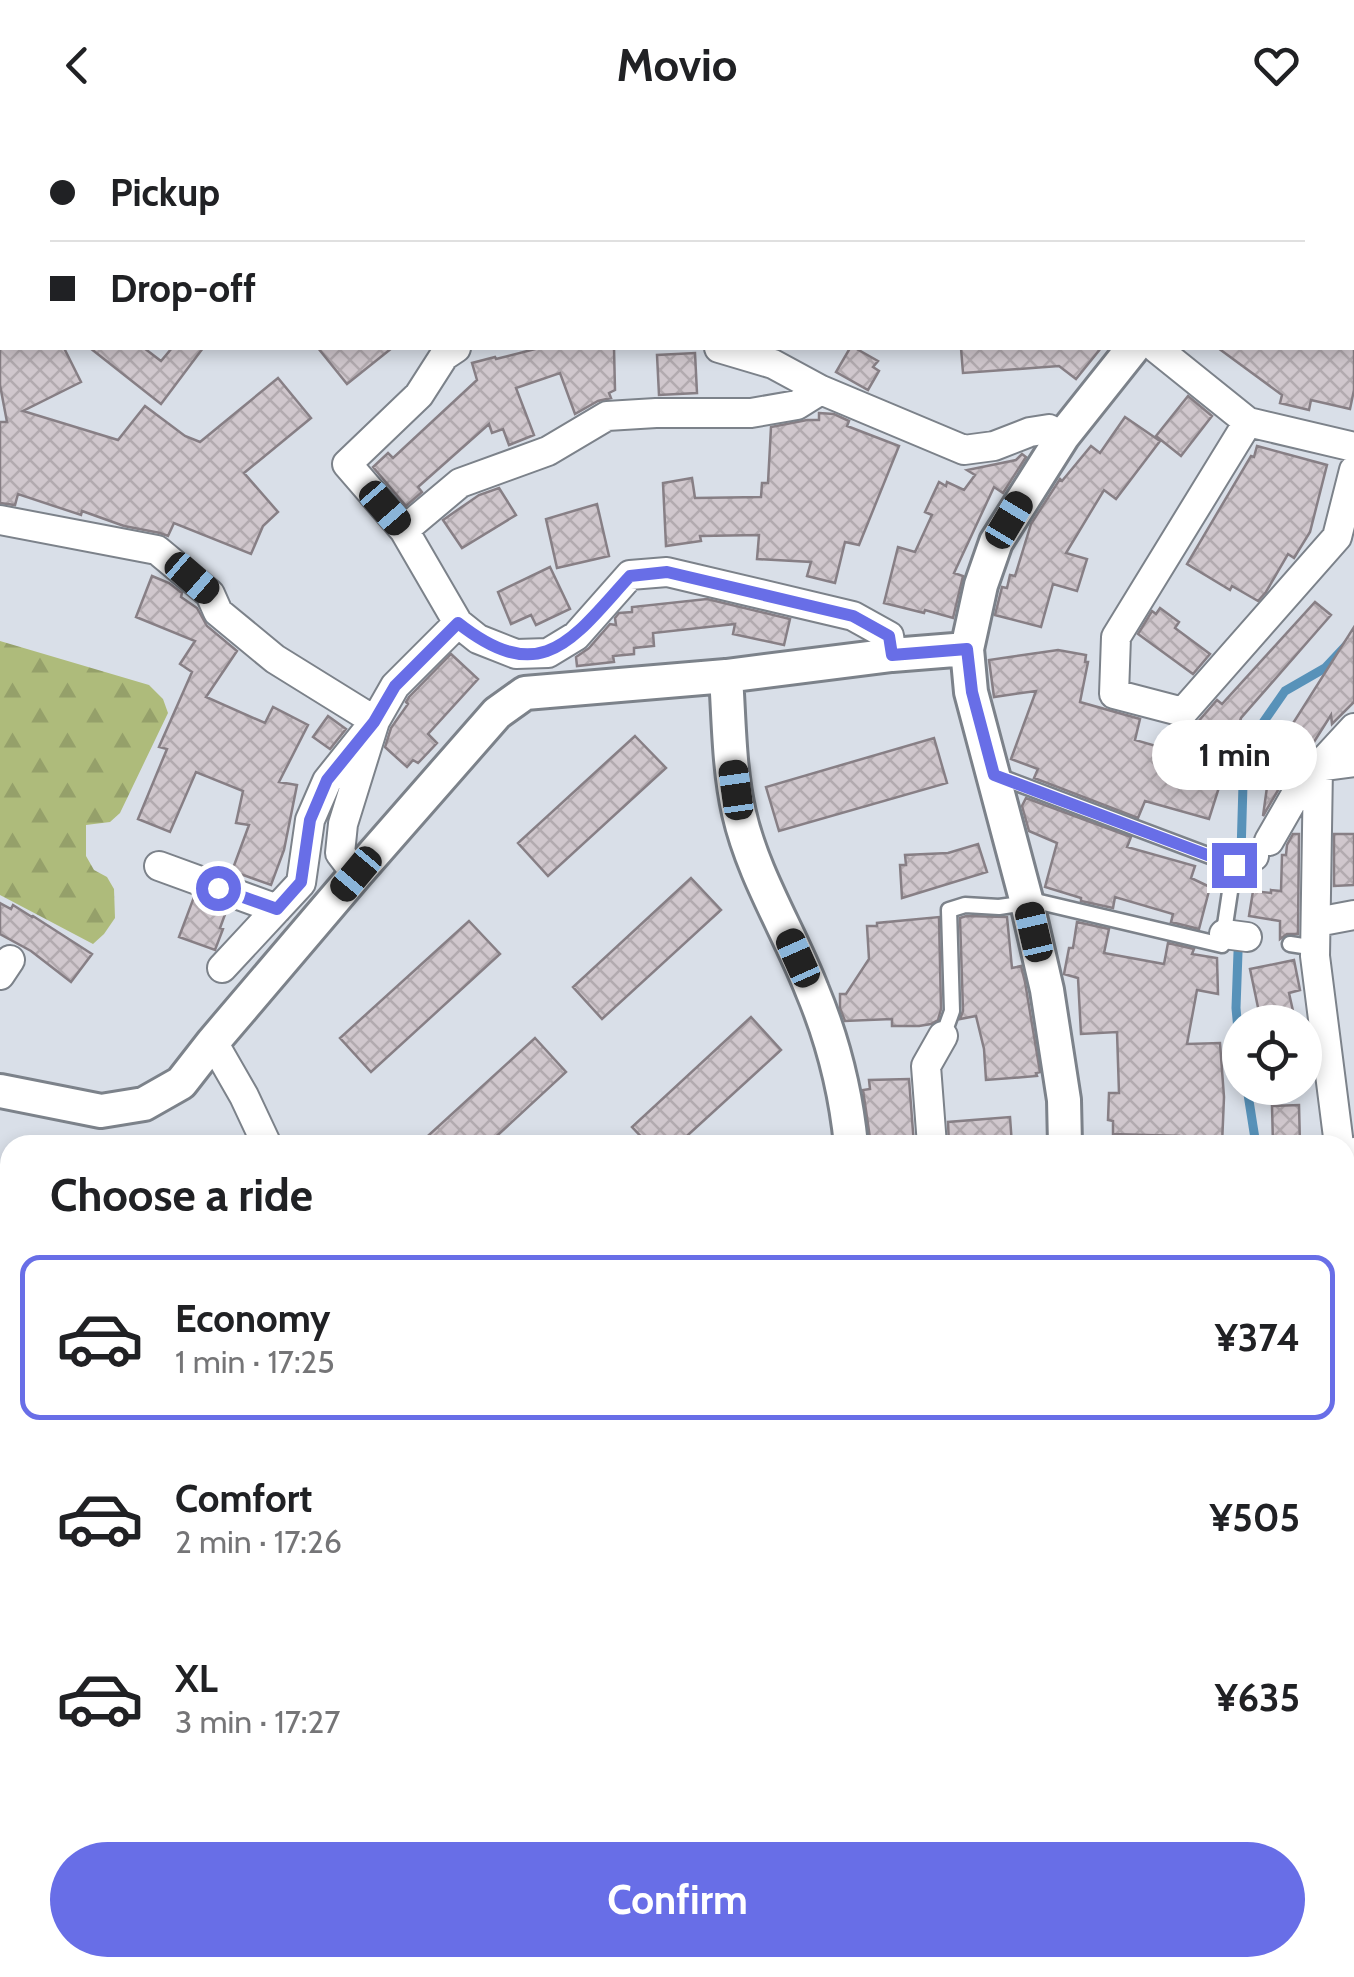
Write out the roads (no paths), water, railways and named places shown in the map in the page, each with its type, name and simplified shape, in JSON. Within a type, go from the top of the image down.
[{"type":"street","points":[[453,350],[444,356],[420,395],[346,464],[404,530],[458,623],[478,638],[516,654],[548,653],[576,636],[630,576],[667,572],[853,616],[889,636],[892,655]]},
{"type":"street","points":[[732,350],[774,356],[822,390],[964,450],[994,446],[1049,428],[1062,436]]},
{"type":"street","points":[[1065,1135],[1064,1100],[1047,990],[972,692],[967,649],[996,542],[1062,436],[1131,350]]},
{"type":"street","points":[[1158,350],[1248,422],[1354,448]]},
{"type":"street","points":[[404,530],[460,483],[548,451],[607,416],[752,413],[797,405],[822,390]]},
{"type":"street","points":[[1248,422],[1116,636],[1114,694],[1183,712],[1337,536],[1354,470]]},
{"type":"street","points":[[0,520],[157,550],[210,594],[218,612],[274,658],[374,722]]},
{"type":"street","points":[[222,968],[301,882],[310,820],[327,780],[374,722],[395,686],[458,623]]},
{"type":"street","points":[[0,1091],[101,1111],[144,1104],[181,1083],[497,713],[525,693],[967,649]]},
{"type":"street","points":[[726,676],[731,756],[740,814],[755,859],[813,992],[834,1056],[850,1135]]},
{"type":"street","points":[[356,874],[340,852],[343,824],[374,722]]},
{"type":"street","points":[[1252,854],[1296,794],[1354,728]]},
{"type":"street","points":[[1318,767],[1354,762]]},
{"type":"street","points":[[1318,767],[1308,938],[1337,1135]]},
{"type":"street","points":[[159,866],[277,909]]},
{"type":"street","points":[[1308,938],[1354,915]]},
{"type":"street","points":[[931,1135],[926,1066],[944,1036]]},
{"type":"street","points":[[213,1042],[262,1135]]},
{"type":"lane","points":[[944,1036],[952,1011],[948,910],[964,905],[1000,907],[1027,901],[1222,945],[1235,936],[1252,854],[994,775]]},
{"type":"waterway","points":[[1241,853],[1244,750],[1285,691],[1325,668],[1354,637]]},
{"type":"waterway","points":[[1236,1005],[1238,952]]},
{"type":"waterway","points":[[1250,1105],[1254,1135]]}]
